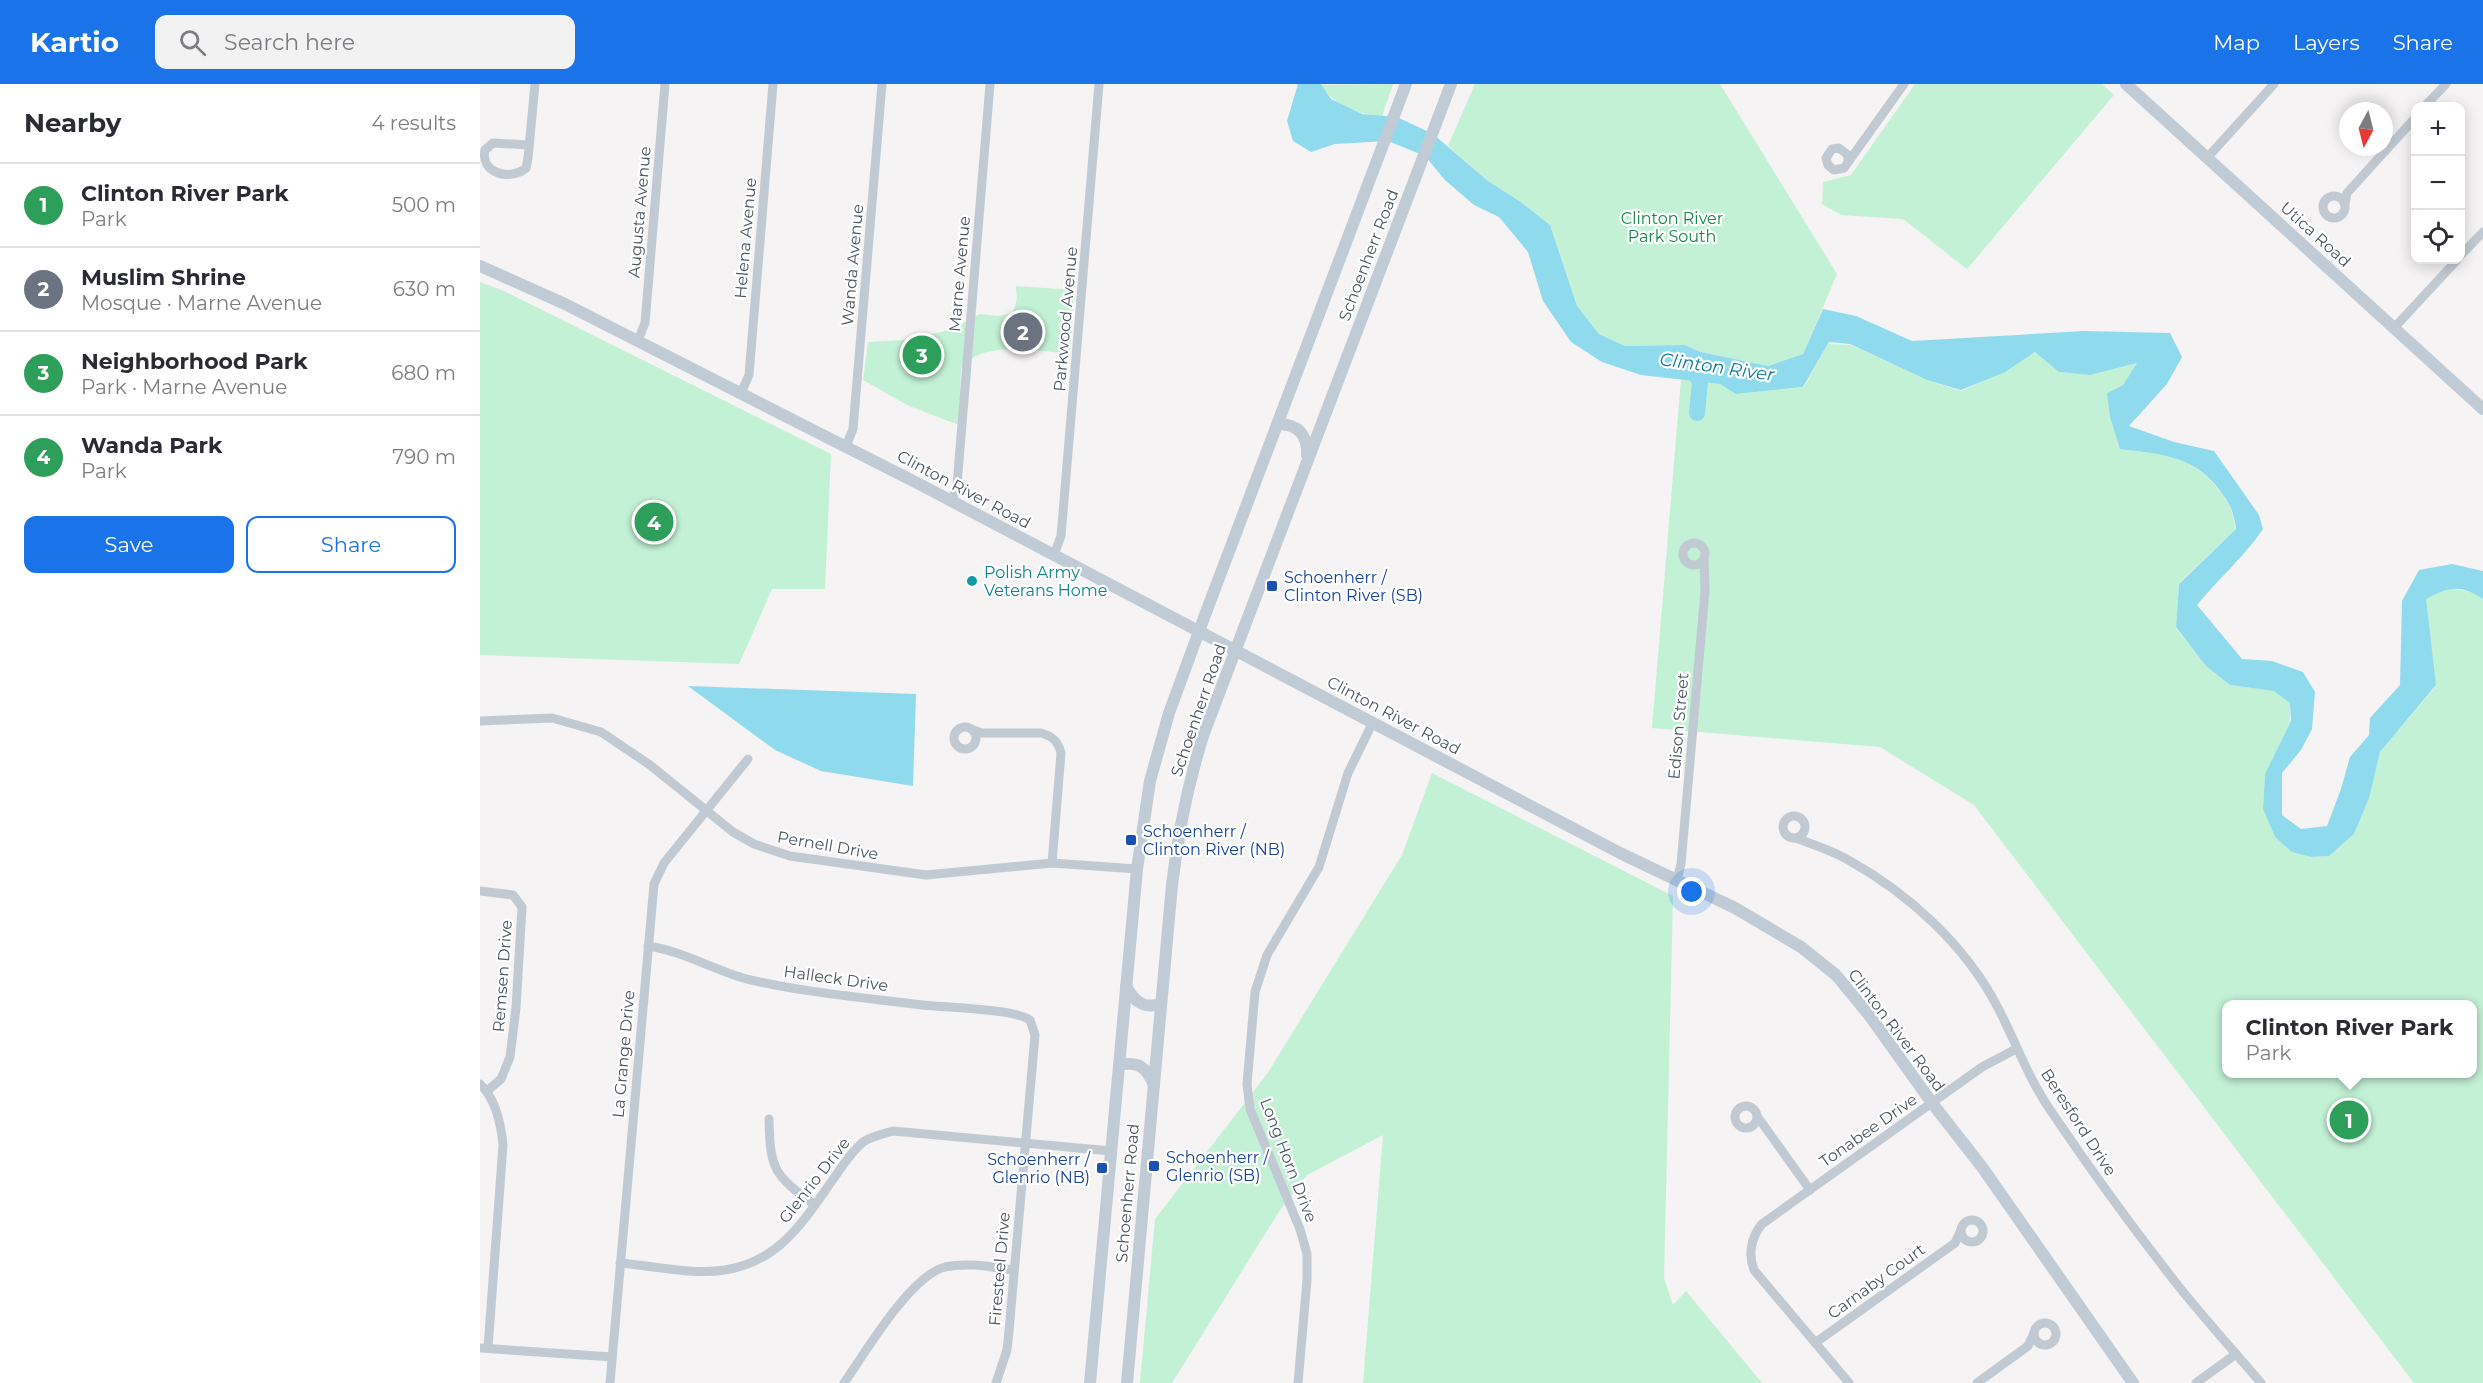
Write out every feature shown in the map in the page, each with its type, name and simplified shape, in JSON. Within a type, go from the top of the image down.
[{"type":"main road","name":"Schoenherr Road","points":[[1090,1383],[1137,869],[1152,771],[1169,713],[1406,84]]},
{"type":"main road","name":"Schoenherr Road","points":[[1127,1383],[1173,876],[1182,818],[1204,734],[1435,120],[1451,84]]},
{"type":"main road","name":"Utica Road","points":[[2126,84],[2483,409]]},
{"type":"main road","name":"Clinton River Road","points":[[480,266],[534,289],[638,340],[846,446],[1620,853],[1735,908],[1782,936],[1826,966],[1847,987],[1869,1015],[1932,1103],[1982,1167],[2133,1383]]},
{"type":"main road","points":[[1278,424],[1290,425],[1301,432],[1307,446],[1307,461]]},
{"type":"main road","points":[[1126,986],[1135,1000],[1141,1004],[1147,1006],[1161,1004]]},
{"type":"main road","points":[[1119,1065],[1135,1063],[1140,1065],[1149,1074],[1154,1085]]},
{"type":"street","points":[[528,145],[493,143],[485,150],[485,164],[487,168],[498,173],[521,172],[526,168],[535,84]]},
{"type":"street","name":"Augusta Avenue","points":[[638,340],[645,322],[665,84]]},
{"type":"street","name":"Helena Avenue","points":[[741,393],[749,375],[773,84]]},
{"type":"street","name":"Wanda Avenue","points":[[846,446],[854,429],[882,84]]},
{"type":"street","name":"Marne Avenue","points":[[952,501],[957,484],[990,84]]},
{"type":"street","name":"Parkwood Avenue","points":[[1054,555],[1061,536],[1099,84]]},
{"type":"street","points":[[1854,151],[1836,148],[1829,152],[1826,162],[1830,168],[1837,170],[1844,168],[1904,84]]},
{"type":"street","points":[[2207,158],[2274,84]]},
{"type":"street","points":[[2429,102],[2446,84]]},
{"type":"street","points":[[2347,193],[2334,195],[2324,200],[2322,207],[2325,214],[2332,218],[2339,217],[2344,212],[2347,193],[2411,121]]},
{"type":"street","points":[[1843,149],[1848,155],[1848,162]]},
{"type":"street","points":[[2334,195],[2341,198],[2345,204]]},
{"type":"street","points":[[2465,252],[2483,232]]},
{"type":"street","points":[[2394,328],[2453,264]]},
{"type":"street","points":[[1692,565],[1699,564],[1704,558],[1704,551],[1700,545],[1693,543],[1687,546],[1683,555],[1686,562],[1704,574]]},
{"type":"street","name":"Edison Street","points":[[1677,879],[1682,864],[1704,603],[1704,558]]},
{"type":"street","name":"Pernell Drive","points":[[480,721],[552,718],[601,732],[650,765],[733,832],[771,851],[834,863],[926,875],[1052,863],[1137,869]]},
{"type":"street","name":"Long Horn Drive","points":[[1298,1383],[1307,1280],[1307,1254],[1300,1229],[1254,1123],[1249,1103],[1247,1084],[1255,992],[1267,955],[1319,867],[1348,773],[1373,722]]},
{"type":"street","points":[[981,733],[967,749],[955,744],[954,737],[957,730],[964,728],[981,733],[1041,733],[1054,739],[1059,745],[1061,753],[1052,863]]},
{"type":"street","points":[[971,729],[975,735],[975,742]]},
{"type":"street","name":"La Grange Drive","points":[[610,1383],[651,903],[657,874],[748,759]]},
{"type":"street","points":[[1806,827],[1803,834],[1796,838],[1789,837],[1784,831],[1785,820],[1790,816],[1798,816],[1804,820],[1806,827],[1807,835],[1814,845]]},
{"type":"street","name":"Beresford Drive","points":[[1796,838],[1849,860],[1897,892],[1927,916],[1979,976],[1996,1004],[2016,1049],[2050,1112],[2177,1285],[2261,1383]]},
{"type":"street","name":"Remsen Drive","points":[[480,891],[513,895],[522,907],[515,1017],[506,1071],[501,1079],[484,1088]]},
{"type":"street","name":"Halleck Drive","points":[[648,946],[672,951],[723,972],[765,983],[927,1006],[1006,1012],[1024,1016]]},
{"type":"street","name":"Firesteel Drive","points":[[996,1383],[1007,1350],[1035,1035],[1033,1025],[1024,1016]]},
{"type":"street","name":"Tonabee Drive","points":[[1815,1343],[1754,1270],[1750,1257],[1755,1234],[1762,1224],[1982,1067],[2016,1049]]},
{"type":"street","points":[[484,1088],[502,1130],[503,1145],[484,1348],[612,1356]]},
{"type":"street","points":[[1764,1128],[1742,1128],[1737,1124],[1735,1117],[1737,1110],[1743,1106],[1751,1107],[1810,1190]]},
{"type":"street","points":[[1750,1128],[1757,1116]]},
{"type":"street","points":[[768,1119],[770,1153],[777,1173],[815,1205]]},
{"type":"street","name":"Glenrio Drive","points":[[620,1263],[701,1271],[724,1270],[767,1256],[780,1247],[815,1205],[851,1154],[865,1141],[893,1131],[1111,1151]]},
{"type":"street","points":[[1955,1243],[1960,1230],[1963,1223],[1969,1220],[1977,1220],[1982,1225],[1983,1232],[1979,1239],[1969,1241],[1963,1237],[1960,1230]]},
{"type":"street","name":"Carnaby Court","points":[[1815,1343],[1955,1243],[1969,1241]]},
{"type":"street","points":[[844,1383],[905,1299],[929,1274],[958,1265],[1014,1270]]},
{"type":"street","points":[[1977,1383],[2028,1346],[2040,1324],[2047,1323],[2054,1326],[2057,1332],[2050,1344],[2028,1346]]},
{"type":"street","points":[[2034,1333],[2036,1340],[2042,1345]]},
{"type":"street","points":[[1815,1343],[1849,1383]]},
{"type":"street","points":[[2196,1383],[2236,1354]]},
{"type":"green space","points":[[1393,84],[1382,116],[1347,108],[1321,85]]},
{"type":"green space","name":"Clinton River Park South","points":[[1475,84],[1720,84],[1837,274],[1803,354],[1768,366],[1701,352],[1685,345],[1625,346],[1599,334],[1577,306],[1550,225],[1521,202],[1488,181],[1448,146]]},
{"type":"green space","points":[[1915,84],[2102,84],[2114,95],[1967,269],[1903,219],[1841,215],[1822,204],[1823,182],[1851,175]]},
{"type":"green space","points":[[480,282],[504,291],[831,454],[825,589],[772,589],[739,664],[480,655]]},
{"type":"green space","points":[[1016,286],[1074,290],[1070,354],[1009,349],[986,352],[974,357],[961,368],[959,425],[909,406],[863,380],[868,342],[902,340],[951,330],[980,314],[999,316],[1013,313],[1017,299]]},
{"type":"green space","points":[[1828,344],[1851,345],[1927,380],[1961,391],[2005,371],[2036,352],[2060,372],[2090,375],[2137,363],[2124,384],[2107,393],[2120,449],[2173,458],[2197,469],[2207,477],[2225,499],[2232,512],[2234,523],[2235,530],[2179,583],[2176,628],[2207,667],[2230,685],[2275,691],[2290,703],[2290,723],[2265,774],[2263,809],[2275,837],[2292,851],[2311,857],[2329,856],[2354,834],[2368,799],[2380,752],[2436,686],[2425,599],[2446,588],[2473,592],[2483,599],[2483,1383],[2414,1383],[1974,805],[1880,747],[1652,728],[1681,379],[1720,384],[1738,394],[1804,387]]},
{"type":"green space","points":[[1432,773],[1673,896],[1664,1278],[1673,1305],[1686,1291],[1762,1383],[1363,1383],[1383,1135],[1307,1175],[1280,1210],[1172,1383],[1140,1383],[1155,1219],[1267,1074],[1402,855]]},
{"type":"water","name":"Clinton River","points":[[1298,84],[1321,84],[1331,99],[1362,114],[1397,117],[1433,134],[1488,181],[1521,202],[1550,225],[1577,306],[1599,334],[1625,346],[1685,345],[1701,352],[1768,366],[1803,354],[1823,309],[1856,316],[1912,341],[2084,331],[2170,333],[2182,357],[2167,384],[2129,426],[2174,442],[2214,451],[2259,515],[2263,529],[2197,605],[2242,659],[2272,661],[2303,672],[2315,692],[2312,729],[2301,750],[2282,773],[2282,815],[2301,829],[2327,826],[2350,757],[2369,735],[2370,718],[2400,685],[2402,601],[2419,570],[2452,564],[2483,571],[2483,599],[2467,591],[2454,589],[2426,599],[2436,685],[2380,752],[2369,798],[2354,834],[2329,856],[2311,857],[2292,852],[2275,837],[2263,809],[2265,774],[2291,721],[2290,703],[2274,691],[2230,685],[2206,666],[2176,627],[2179,584],[2236,529],[2232,511],[2225,498],[2207,476],[2197,468],[2161,455],[2120,449],[2110,417],[2107,393],[2123,385],[2137,363],[2090,375],[2059,372],[2035,352],[2005,372],[1961,390],[1927,380],[1850,344],[1829,342],[1803,387],[1736,394],[1720,384],[1641,375],[1602,362],[1571,342],[1543,301],[1528,252],[1499,217],[1474,205],[1445,180],[1425,156],[1388,141],[1335,144],[1311,152],[1293,141],[1287,121]]},
{"type":"water","points":[[688,686],[916,694],[913,786],[821,771],[775,750]]},
{"type":"waterway","name":"Clinton River","points":[[1689,363],[1700,382],[1697,413]]},
{"type":"place","name":"Muslim Shrine","points":[[1023,332]]},
{"type":"place","name":"Neighborhood Park","points":[[922,355]]},
{"type":"place","name":"Wanda Park","points":[[654,522]]},
{"type":"place","name":"Polish Army Veterans Home","points":[[972,581]]},
{"type":"place","name":"Schoenherr / Clinton River (SB)","points":[[1272,586]]},
{"type":"place","name":"Schoenherr / Clinton River (NB)","points":[[1131,840]]},
{"type":"place","name":"Clinton River Park","points":[[2349,1120]]},
{"type":"place","name":"Schoenherr / Glenrio (SB)","points":[[1154,1166]]},
{"type":"place","name":"Schoenherr / Glenrio (NB)","points":[[1102,1168]]}]
